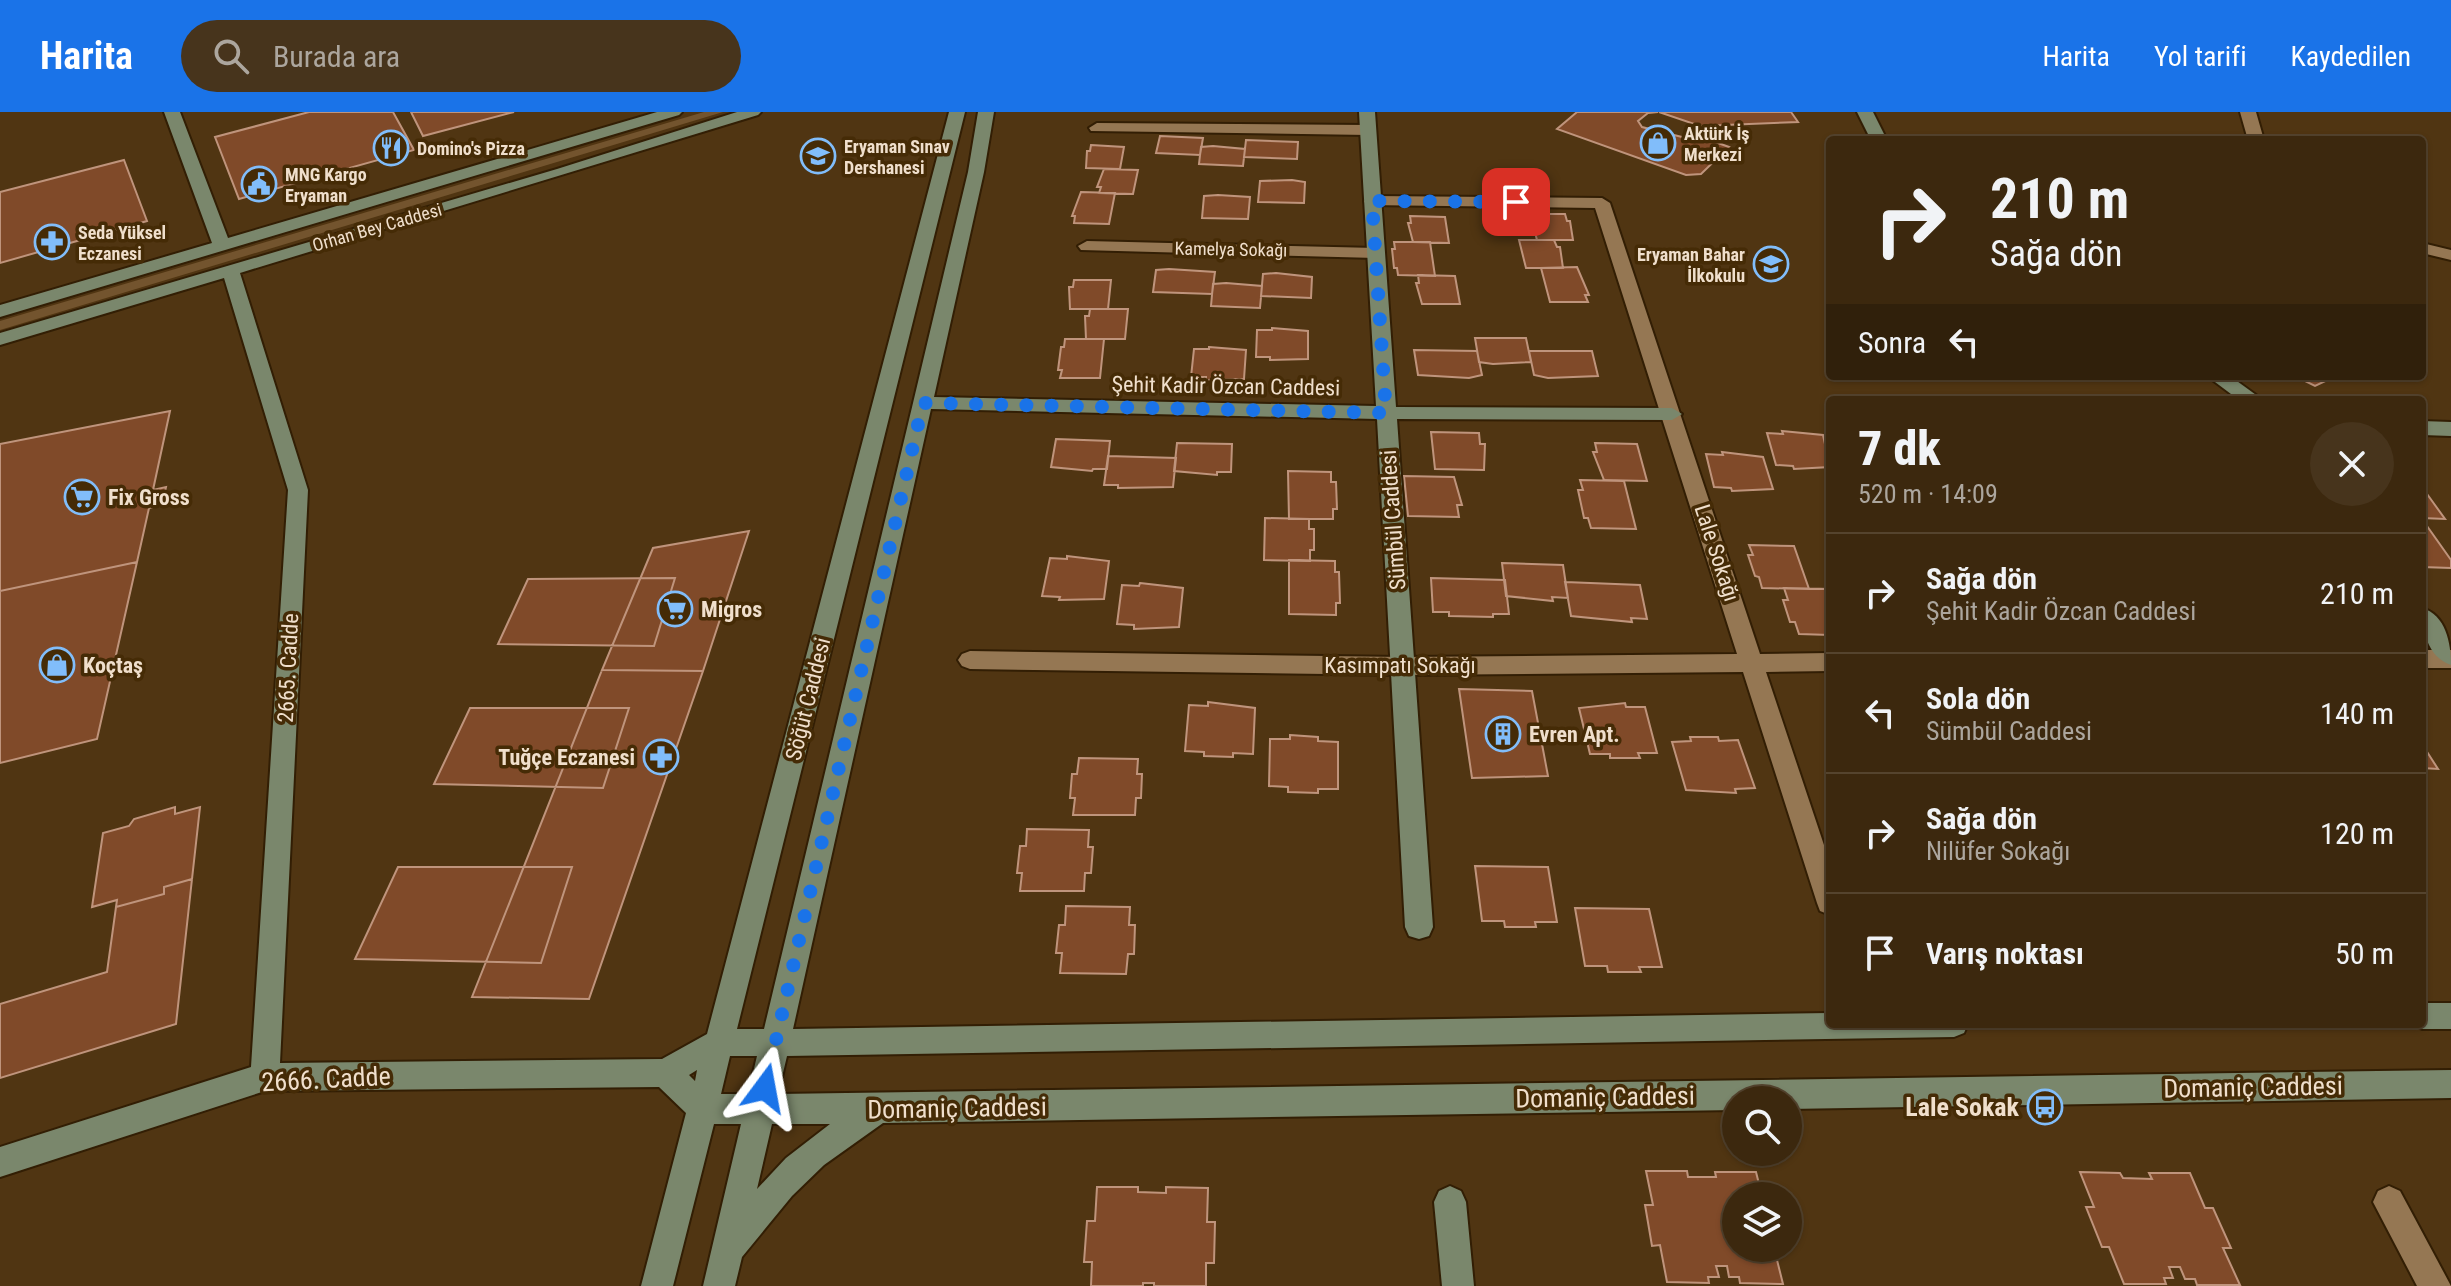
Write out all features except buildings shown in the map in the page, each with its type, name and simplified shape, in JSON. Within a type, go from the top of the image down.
[{"type":"main road","points":[[172,112],[222,246]]},
{"type":"main road","name":"Orhan Bey Caddesi","points":[[0,339],[563,172],[753,112]]},
{"type":"main road","name":"Söğüt Caddesi","points":[[657,1286],[957,112]]},
{"type":"main road","name":"Söğüt Caddesi","points":[[719,1286],[976,172],[986,112]]},
{"type":"main road","points":[[1865,112],[1877,136]]},
{"type":"main road","name":"Orhan Bey Caddesi","points":[[0,311],[665,113]]},
{"type":"main road","name":"Sümbül Caddesi","points":[[1367,121],[1419,927]]},
{"type":"main road","name":"2665. Cadde","points":[[230,270],[298,490],[265,1077]]},
{"type":"main road","points":[[2223,380],[2247,396]]},
{"type":"main road","name":"Şehit Kadir Özcan Caddesi","points":[[923,403],[1386,413],[1672,414]]},
{"type":"main road","points":[[2426,428],[2451,429]]},
{"type":"main road","points":[[2426,622],[2451,657]]},
{"type":"main road","points":[[2426,1016],[2451,1016]]},
{"type":"main road","points":[[720,1042],[1826,1026]]},
{"type":"main road","name":"2666. Cadde","points":[[0,1162],[265,1077],[665,1073],[720,1042]]},
{"type":"main road","points":[[665,1073],[703,1109]]},
{"type":"main road","name":"Domaniç Caddesi","points":[[703,1109],[879,1109],[2451,1084]]},
{"type":"main road","points":[[727,1253],[791,1173],[836,1135],[879,1109]]},
{"type":"main road","points":[[1450,1202],[1458,1286]]},
{"type":"street","points":[[2248,112],[2255,136]]},
{"type":"street","points":[[1097,128],[1367,121]]},
{"type":"street","name":"Lale Sokağı","points":[[1372,201],[1602,203],[1826,891]]},
{"type":"street","name":"Kamelya Sokağı","points":[[1087,246],[1376,253]]},
{"type":"street","points":[[2426,249],[2451,255]]},
{"type":"street","points":[[2426,659],[2451,657]]},
{"type":"street","name":"Kasımpatı Sokağı","points":[[970,660],[1403,666],[1826,662]]},
{"type":"street","points":[[2389,1202],[2435,1286]]},
{"type":"shaded area","points":[[704,112],[723,112],[0,330],[0,321]]},
{"type":"place","name":"Aktürk İş Merkezi","points":[[1658,143]]},
{"type":"place","name":"Domino's Pizza","points":[[391,148]]},
{"type":"place","name":"Eryaman Sınav Dershanesi","points":[[818,156]]},
{"type":"place","name":"MNG Kargo Eryaman","points":[[259,184]]},
{"type":"place","name":"Seda Yüksel Eczanesi","points":[[52,242]]},
{"type":"place","name":"Eryaman Bahar İlkokulu","points":[[1771,264]]},
{"type":"place","name":"Fix Gross","points":[[82,497]]},
{"type":"place","name":"Migros","points":[[675,609]]},
{"type":"place","name":"Koçtaş","points":[[57,665]]},
{"type":"place","name":"Evren Apt.","points":[[1503,734]]},
{"type":"place","name":"Tuğçe Eczanesi","points":[[661,757]]},
{"type":"place","name":"Lale Sokak","points":[[2045,1107]]},
{"type":"route","points":[[765,1088],[923,403],[1386,413],[1372,201],[1516,202]]}]
